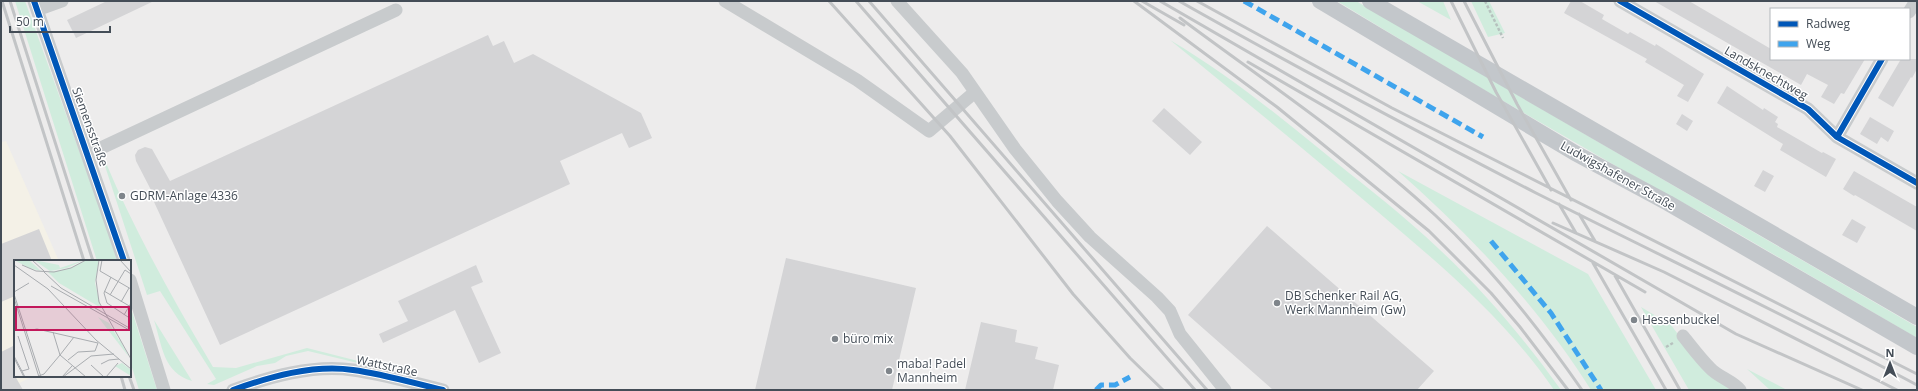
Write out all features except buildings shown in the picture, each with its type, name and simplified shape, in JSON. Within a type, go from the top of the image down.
[{"type":"main road","name":"Ludwigshafener Straße","points":[[1320,1],[1575,153],[1668,203],[1917,347]]},
{"type":"main road","points":[[1370,1],[1917,317]]},
{"type":"street","points":[[35,6],[62,1]]},
{"type":"street","points":[[724,1],[857,80],[929,131],[975,92]]},
{"type":"street","points":[[897,1],[962,73],[1015,149],[1057,201],[1090,237],[1157,296],[1170,311],[1180,334],[1225,390]]},
{"type":"street","name":"Landsknechtweg","points":[[1620,1],[1808,110],[1837,137],[1917,183]]},
{"type":"street","points":[[1910,10],[1916,1]]},
{"type":"street","name":"Siemensstraße","points":[[35,6],[88,153],[124,260]]},
{"type":"street","points":[[88,153],[396,10]]},
{"type":"street","points":[[1837,137],[1881,60]]},
{"type":"street","points":[[131,283],[164,390]]},
{"type":"street","points":[[1683,336],[1710,368],[1727,381],[1735,384],[1740,390]]},
{"type":"street","name":"Wattstraße","points":[[232,390],[262,379],[303,370],[351,369],[443,390]]},
{"type":"path","points":[[1485,1],[1503,38]]},
{"type":"shaded area","points":[[6,141],[59,260],[14,260],[14,377],[31,377],[6,390],[1,390],[1,142]]},
{"type":"green space","points":[[15,1],[25,1],[107,228],[117,260],[97,260]]},
{"type":"green space","points":[[1337,1],[1356,1],[1917,327],[1917,338],[1708,216],[1649,185],[1472,83]]},
{"type":"green space","points":[[1417,1],[1443,1],[1451,20]]},
{"type":"green space","points":[[1471,1],[1489,1],[1505,33],[1488,37]]},
{"type":"green space","points":[[1170,40],[1210,65],[1267,107],[1387,203],[1425,236],[1480,290],[1497,309],[1546,369],[1561,390],[1554,390],[1515,340],[1472,295],[1449,274],[1326,168]]},
{"type":"green space","points":[[106,163],[130,216],[156,267],[213,367],[236,368],[307,348],[362,362],[362,364],[308,351],[286,356],[275,363],[257,366],[214,385],[207,384],[216,379],[160,291],[147,295],[105,166]]},
{"type":"green space","points":[[1398,171],[1588,274],[1656,390],[1591,390],[1571,359],[1526,301],[1452,221]]},
{"type":"green space","points":[[1641,307],[1671,325],[1683,341],[1737,390],[1689,390]]},
{"type":"green space","points":[[131,308],[157,390],[139,390],[131,364]]},
{"type":"green space","points":[[154,320],[192,381],[182,377],[169,365],[162,348]]},
{"type":"green space","points":[[1747,369],[1787,390],[1770,390]]},
{"type":"railway","points":[[2,1],[84,260]]},
{"type":"railway","points":[[10,1],[93,260]]},
{"type":"railway","points":[[829,1],[950,136],[1073,294],[1130,358],[1163,390]]},
{"type":"railway","points":[[856,1],[1195,390]]},
{"type":"railway","points":[[869,1],[1207,390]]},
{"type":"railway","points":[[1134,1],[1277,107],[1429,231],[1491,293],[1520,327],[1568,390]]},
{"type":"railway","points":[[1142,1],[1184,25]]},
{"type":"railway","points":[[1160,1],[1736,334],[1862,390]]},
{"type":"railway","points":[[1179,1],[1312,75],[1491,170],[1823,336],[1917,385]]},
{"type":"railway","points":[[1197,1],[1392,108],[1917,374]]},
{"type":"railway","points":[[1451,1],[1496,92],[1551,190]]},
{"type":"railway","points":[[1464,1],[1517,104],[1571,200]]},
{"type":"railway","points":[[1180,18],[1342,137],[1374,162],[1435,215],[1475,255],[1513,298],[1582,390]]},
{"type":"railway","points":[[1248,62],[1645,292]]},
{"type":"railway","points":[[1559,204],[1576,233]]},
{"type":"railway","points":[[1579,214],[1595,241]]},
{"type":"railway","points":[[1553,223],[1664,272],[1897,390]]},
{"type":"railway","points":[[1593,263],[1666,390]]},
{"type":"railway","points":[[1614,274],[1680,390]]},
{"type":"railway","points":[[121,377],[125,390]]},
{"type":"railway","points":[[129,377],[134,390]]},
{"type":"marked path","points":[[1244,1],[1483,137]]},
{"type":"marked path","points":[[1491,241],[1551,313],[1601,390]]},
{"type":"marked path","points":[[1096,390],[1101,385],[1115,385],[1130,377]]},
{"type":"cycle path","points":[[34,1],[124,260]]},
{"type":"cycle path","points":[[1620,1],[1808,109],[1837,137],[1917,183]]},
{"type":"cycle path","points":[[1837,137],[1881,60]]},
{"type":"cycle path","points":[[233,390],[276,376],[307,370],[322,369],[353,370],[443,390]]},
{"type":"place","name":"GDRM-Anlage 4336","points":[[122,196]]},
{"type":"place","name":"DB Schenker Rail AG, Werk Mannheim (Gw)","points":[[1277,303]]},
{"type":"place","name":"Hessenbuckel","points":[[1634,320]]},
{"type":"place","name":"büro mix","points":[[835,339]]},
{"type":"place","name":"maba! Padel Mannheim","points":[[889,371]]}]
